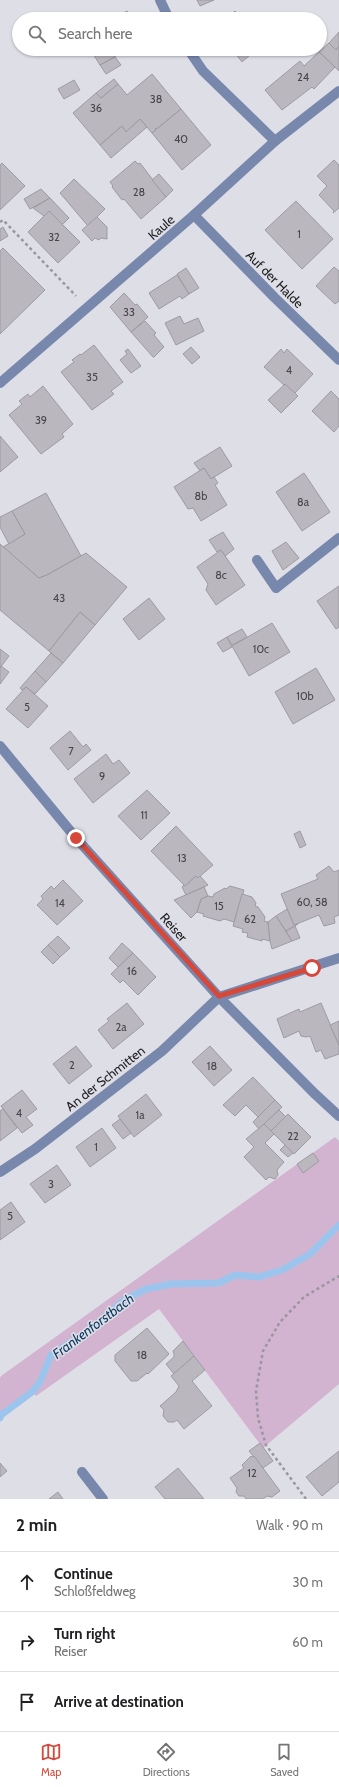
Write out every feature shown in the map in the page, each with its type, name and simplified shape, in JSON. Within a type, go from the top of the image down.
[{"type":"street","points":[[160,0],[166,12]]},
{"type":"street","points":[[193,56],[203,71],[276,141]]},
{"type":"street","name":"Kaule","points":[[0,382],[88,308],[276,141],[339,90]]},
{"type":"street","name":"Auf der Halde","points":[[194,215],[275,298],[339,360]]},
{"type":"street","points":[[257,560],[276,588],[339,538]]},
{"type":"street","name":"Reiser","points":[[0,746],[76,838],[219,996],[314,1093],[339,1116]]},
{"type":"street","points":[[219,996],[339,958]]},
{"type":"street","name":"An der Schmitten","points":[[0,1172],[35,1149],[162,1051],[219,996]]},
{"type":"street","points":[[82,1472],[103,1499]]},
{"type":"path","points":[[0,222],[3,220],[88,308]]},
{"type":"path","points":[[306,1499],[266,1445],[258,1418],[256,1391],[263,1351],[280,1322],[304,1297],[339,1276]]},
{"type":"shaded area","points":[[335,1137],[339,1141],[339,1384],[263,1448],[159,1309],[36,1396],[31,1391],[0,1414],[1,1376]]},
{"type":"building","points":[[197,0],[214,0],[200,6]]},
{"type":"building","points":[[339,32],[339,46],[336,50],[329,43]]},
{"type":"building","points":[[329,43],[336,50],[339,46],[339,71],[323,56],[327,56],[327,45]]},
{"type":"building","points":[[94,56],[116,56],[100,65]]},
{"type":"building","points":[[237,56],[249,56],[242,62]]},
{"type":"building","points":[[315,56],[323,56],[335,67],[314,89],[312,87],[282,110],[265,90],[300,61],[304,66]]},
{"type":"building","points":[[115,57],[121,65],[106,74],[100,65]]},
{"type":"building","points":[[152,74],[181,109],[152,133],[140,119],[126,132],[122,126],[100,145],[73,113],[96,93],[101,98],[118,84],[127,95]]},
{"type":"building","points":[[114,79],[118,84],[101,98],[96,93]]},
{"type":"building","points":[[74,80],[80,90],[64,99],[58,89]]},
{"type":"building","points":[[181,109],[211,145],[182,170],[152,133]]},
{"type":"building","points":[[140,119],[147,127],[111,158],[100,145],[122,126],[126,132]]},
{"type":"building","points":[[334,160],[339,165],[339,208],[333,213],[334,211],[319,195],[327,186],[317,176]]},
{"type":"building","points":[[135,161],[138,164],[140,163],[166,197],[141,219],[124,199],[122,200],[110,182]]},
{"type":"building","points":[[2,163],[25,186],[0,210],[0,165]]},
{"type":"building","points":[[159,174],[173,190],[166,197],[152,180]]},
{"type":"building","points":[[74,179],[105,209],[88,226],[60,193]]},
{"type":"building","points":[[41,189],[50,198],[30,209],[24,199]]},
{"type":"building","points":[[50,198],[69,218],[62,225],[49,211],[44,216],[33,208]]},
{"type":"building","points":[[296,201],[333,239],[302,269],[265,230]]},
{"type":"building","points":[[49,211],[80,242],[58,263],[28,232]]},
{"type":"building","points":[[97,217],[107,227],[107,239],[101,238],[99,240],[95,238],[92,241],[82,230]]},
{"type":"building","points":[[3,227],[8,236],[0,241],[0,229]]},
{"type":"building","points":[[3,248],[45,290],[0,334],[0,251]]},
{"type":"building","points":[[334,267],[339,271],[339,301],[335,304],[316,286]]},
{"type":"building","points":[[186,268],[199,288],[189,294],[177,274]]},
{"type":"building","points":[[177,275],[189,294],[182,299],[180,296],[159,309],[149,293]]},
{"type":"building","points":[[124,293],[135,305],[137,304],[148,317],[131,332],[110,307]]},
{"type":"building","points":[[180,316],[184,324],[198,318],[204,331],[176,345],[165,323]]},
{"type":"building","points":[[145,321],[156,333],[154,335],[164,347],[154,357],[131,332]]},
{"type":"building","points":[[94,345],[123,382],[111,391],[114,394],[92,410],[61,372],[74,362],[72,360]]},
{"type":"building","points":[[191,347],[200,357],[192,364],[183,354]]},
{"type":"building","points":[[128,349],[141,366],[131,373],[120,360],[127,354],[125,351]]},
{"type":"building","points":[[281,349],[284,353],[287,349],[313,374],[294,394],[264,367]]},
{"type":"building","points":[[285,384],[298,396],[281,413],[268,400]]},
{"type":"building","points":[[43,386],[73,424],[62,434],[64,437],[41,454],[9,415],[22,404],[19,401],[28,394],[30,397]]},
{"type":"building","points":[[331,391],[339,399],[339,426],[334,432],[312,411]]},
{"type":"building","points":[[0,436],[18,457],[0,472]]},
{"type":"building","points":[[220,447],[232,466],[211,479],[204,468],[200,471],[194,463]]},
{"type":"building","points":[[204,468],[211,479],[214,477],[218,483],[215,485],[227,505],[201,521],[193,508],[188,509],[174,487]]},
{"type":"building","points":[[304,473],[330,512],[302,531],[276,492]]},
{"type":"building","points":[[46,493],[81,556],[39,578],[3,547],[25,534],[12,511]]},
{"type":"building","points":[[12,511],[25,534],[9,544],[0,527],[0,517]]},
{"type":"building","points":[[223,532],[234,549],[225,556],[221,550],[217,552],[209,540]]},
{"type":"building","points":[[286,542],[299,558],[283,570],[272,551]]},
{"type":"building","points":[[0,544],[39,578],[86,553],[127,587],[95,625],[80,612],[49,651],[0,610]]},
{"type":"building","points":[[221,550],[245,585],[216,605],[206,590],[208,584],[197,567]]},
{"type":"building","points":[[339,586],[339,627],[336,629],[317,601]]},
{"type":"building","points":[[149,598],[165,619],[139,640],[123,619]]},
{"type":"building","points":[[80,612],[95,625],[63,663],[49,651]]},
{"type":"building","points":[[272,623],[290,652],[249,676],[232,646]]},
{"type":"building","points":[[242,629],[247,637],[232,645],[227,637]]},
{"type":"building","points":[[227,637],[232,647],[223,652],[217,643]]},
{"type":"building","points":[[0,649],[9,656],[0,668]]},
{"type":"building","points":[[51,653],[63,663],[46,682],[35,671]]},
{"type":"building","points":[[1,666],[9,672],[0,684],[0,668]]},
{"type":"building","points":[[316,668],[335,700],[293,724],[275,692]]},
{"type":"building","points":[[35,671],[46,682],[35,694],[26,687],[22,690],[20,688]]},
{"type":"building","points":[[26,687],[48,706],[28,728],[6,709]]},
{"type":"building","points":[[70,731],[83,747],[86,744],[91,750],[68,770],[50,748]]},
{"type":"building","points":[[106,754],[113,764],[119,760],[130,773],[93,803],[74,779]]},
{"type":"building","points":[[147,790],[170,813],[141,840],[118,816]]},
{"type":"building","points":[[176,826],[213,865],[198,878],[196,876],[185,886],[151,851]]},
{"type":"building","points":[[300,831],[306,845],[300,848],[294,834]]},
{"type":"building","points":[[329,866],[334,872],[339,870],[339,915],[334,917],[335,923],[324,926],[319,915],[294,925],[281,894],[318,879],[316,875]]},
{"type":"building","points":[[196,876],[198,878],[200,876],[208,885],[186,895],[182,887]]},
{"type":"building","points":[[63,880],[83,901],[57,925],[37,905],[43,899],[41,896],[51,886],[54,889]]},
{"type":"building","points":[[230,886],[244,890],[234,922],[224,919],[220,921],[203,916],[204,914],[197,912],[201,899],[208,896],[213,897],[214,894]]},
{"type":"building","points":[[204,887],[208,896],[201,899],[197,912],[191,918],[174,900]]},
{"type":"building","points":[[242,894],[252,897],[256,903],[255,906],[258,907],[265,917],[264,921],[268,922],[270,941],[262,939],[262,941],[247,937],[248,933],[242,932],[243,929],[233,926]]},
{"type":"building","points":[[287,909],[294,925],[298,924],[286,931],[276,916]]},
{"type":"building","points":[[276,916],[292,941],[272,949],[268,922]]},
{"type":"building","points":[[295,926],[300,938],[292,941],[286,931]]},
{"type":"building","points":[[58,936],[70,948],[60,957],[48,945]]},
{"type":"building","points":[[122,943],[133,953],[118,967],[109,958]]},
{"type":"building","points":[[48,945],[60,957],[53,964],[41,952]]},
{"type":"building","points":[[133,953],[156,977],[138,995],[123,980],[120,983],[111,974]]},
{"type":"building","points":[[127,1003],[144,1024],[113,1049],[98,1030],[109,1021],[107,1019]]},
{"type":"building","points":[[321,1003],[339,1045],[339,1054],[325,1059],[321,1050],[316,1052],[310,1036],[301,1036],[299,1031],[284,1038],[277,1019],[299,1009],[300,1012]]},
{"type":"building","points":[[339,1021],[339,1045],[330,1025]]},
{"type":"building","points":[[76,1046],[92,1066],[69,1084],[53,1064]]},
{"type":"building","points":[[210,1046],[232,1070],[214,1086],[192,1062]]},
{"type":"building","points":[[253,1077],[275,1100],[258,1117],[246,1105],[235,1116],[223,1105]]},
{"type":"building","points":[[22,1090],[37,1109],[26,1117],[33,1125],[22,1133],[1,1106]]},
{"type":"building","points":[[146,1094],[162,1115],[134,1137],[118,1116]]},
{"type":"building","points":[[275,1100],[282,1107],[259,1129],[253,1122]]},
{"type":"building","points":[[3,1109],[17,1128],[0,1141],[0,1111]]},
{"type":"building","points":[[279,1110],[286,1117],[271,1131],[264,1124]]},
{"type":"building","points":[[288,1114],[311,1137],[294,1154],[271,1131]]},
{"type":"building","points":[[120,1119],[131,1133],[123,1139],[112,1125]]},
{"type":"building","points":[[264,1124],[274,1134],[265,1143],[284,1162],[277,1170],[278,1175],[275,1179],[269,1177],[266,1180],[244,1157],[254,1147],[246,1139]]},
{"type":"building","points":[[102,1128],[116,1148],[90,1167],[76,1147]]},
{"type":"building","points":[[285,1145],[293,1153],[288,1157],[280,1150]]},
{"type":"building","points":[[313,1153],[319,1161],[303,1173],[297,1164]]},
{"type":"building","points":[[57,1165],[71,1185],[45,1203],[30,1184]]},
{"type":"building","points":[[11,1202],[25,1222],[0,1240],[0,1210]]},
{"type":"building","points":[[147,1328],[169,1354],[148,1374],[147,1373],[137,1381],[131,1381],[115,1361],[115,1355]]},
{"type":"building","points":[[183,1341],[194,1356],[174,1374],[166,1364],[174,1357],[173,1351]]},
{"type":"building","points":[[194,1356],[205,1370],[192,1381],[212,1406],[184,1429],[177,1420],[174,1422],[168,1422],[163,1416],[164,1410],[160,1406],[176,1392],[179,1386],[171,1376]]},
{"type":"building","points":[[260,1443],[273,1461],[263,1468],[249,1451]]},
{"type":"building","points":[[339,1451],[339,1482],[322,1496],[306,1477]]},
{"type":"building","points":[[251,1456],[254,1456],[280,1491],[272,1497],[267,1496],[263,1499],[246,1499],[244,1496],[239,1496],[236,1492],[237,1488],[230,1478],[244,1468],[242,1465]]},
{"type":"building","points":[[0,1463],[7,1471],[0,1477]]},
{"type":"building","points":[[178,1468],[204,1499],[165,1499],[155,1487]]},
{"type":"building","points":[[58,1492],[63,1499],[49,1499]]},
{"type":"waterway","name":"Frankenforstbach","points":[[0,1418],[1,1415],[32,1392],[40,1382],[51,1355],[91,1329],[124,1300],[146,1289],[171,1284],[219,1283],[235,1275],[259,1277],[282,1270],[310,1254],[339,1225]]},
{"type":"route","points":[[76,838],[219,996],[312,968]]}]
